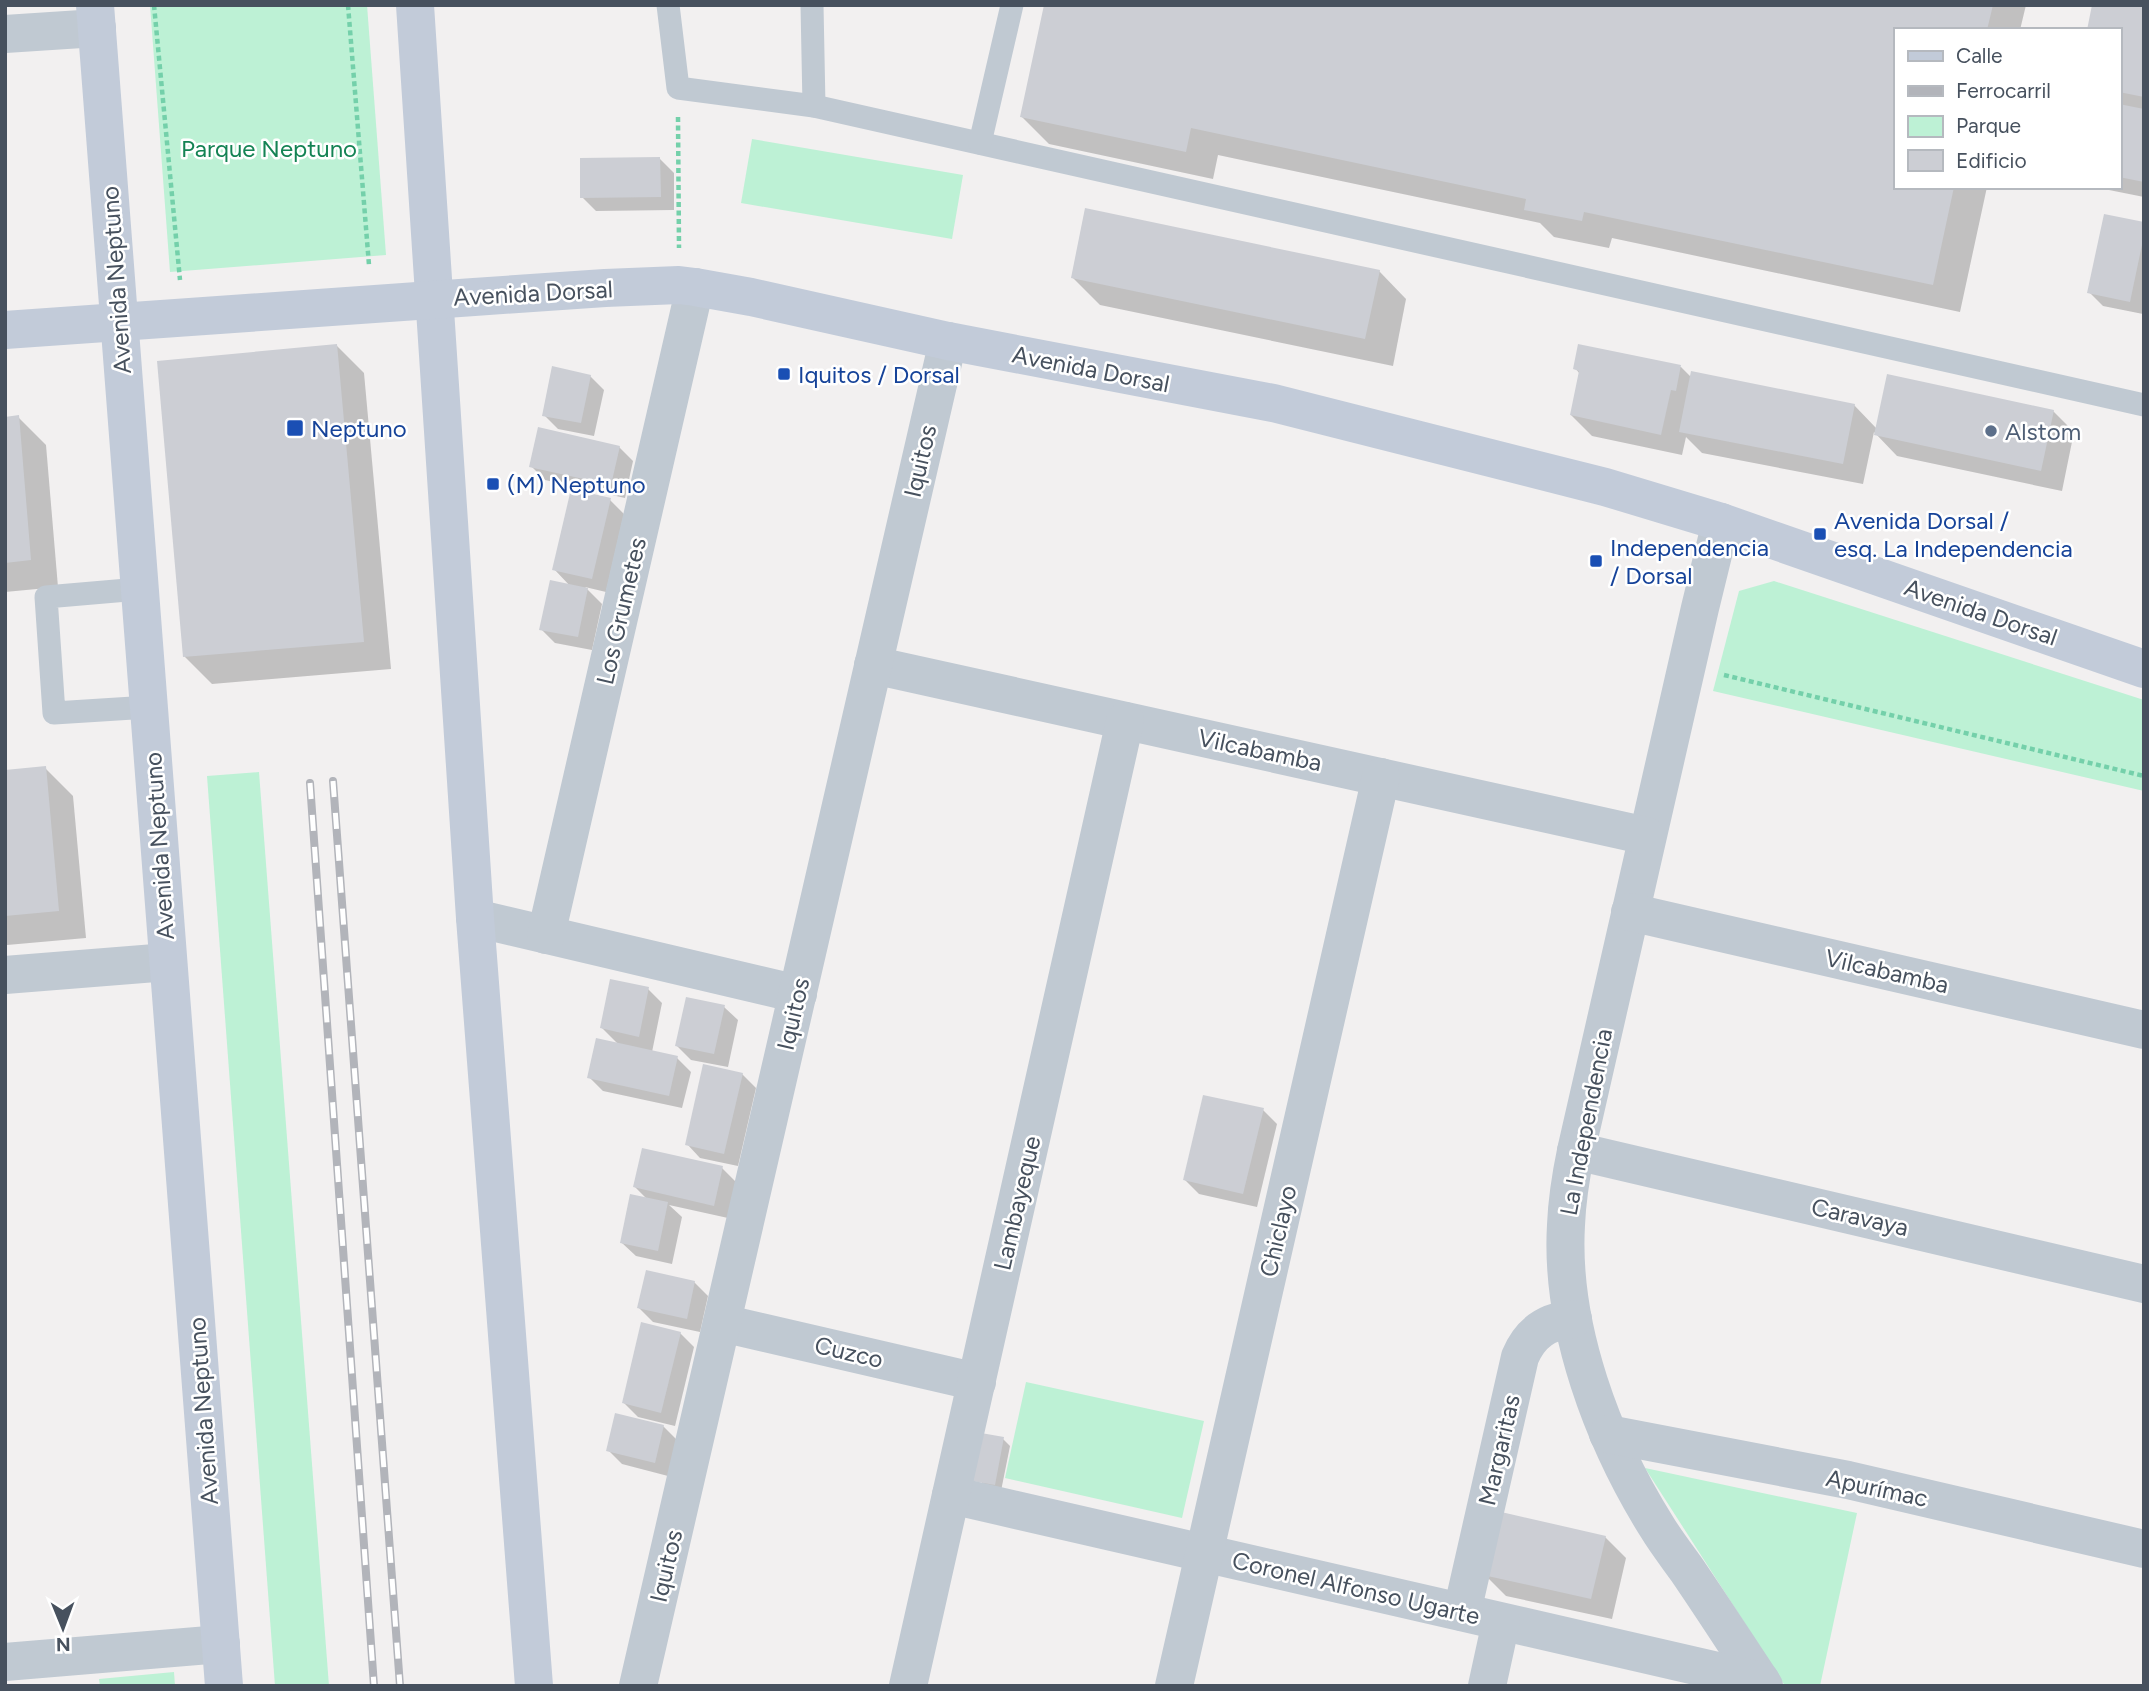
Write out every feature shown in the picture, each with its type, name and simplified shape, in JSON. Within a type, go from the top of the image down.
[{"type":"main road","points":[[415,5],[475,918],[534,1686]]},
{"type":"main road","name":"Avenida Neptuno","points":[[96,16],[224,1686]]},
{"type":"main road","name":"Avenida Dorsal","points":[[5,330],[433,299],[687,286],[751,297],[948,341],[1273,403],[1605,487],[1721,522],[2144,669]]},
{"type":"street","points":[[5,34],[96,16]]},
{"type":"street","name":"Los Grumetes","points":[[546,935],[687,286]]},
{"type":"street","name":"Iquitos","points":[[639,1686],[948,341]]},
{"type":"street","name":"La Independencia","points":[[1721,522],[1576,1151],[1565,1227],[1573,1319],[1608,1434],[1633,1487],[1658,1528],[1762,1683]]},
{"type":"street","name":"Vilcabamba","points":[[873,665],[1647,836]]},
{"type":"street","name":"Lambayeque","points":[[908,1686],[1125,721]]},
{"type":"street","name":"Chiclayo","points":[[1174,1686],[1381,777]]},
{"type":"street","name":"Vilcabamba","points":[[1630,912],[2144,1030]]},
{"type":"street","points":[[475,918],[798,994]]},
{"type":"street","points":[[5,975],[168,962]]},
{"type":"street","name":"Caravaya","points":[[1576,1151],[2144,1284]]},
{"type":"street","name":"Margaritas","points":[[1462,1612],[1520,1357],[1525,1346],[1541,1328],[1552,1322],[1573,1319]]},
{"type":"street","name":"Cuzco","points":[[722,1323],[976,1382]]},
{"type":"street","name":"Apurímac","points":[[1608,1434],[1849,1480],[2144,1549]]},
{"type":"street","name":"Coronel Alfonso Ugarte","points":[[951,1495],[1762,1683]]},
{"type":"street","points":[[1487,1686],[1502,1622]]},
{"type":"street","points":[[5,1662],[72,1671],[221,1644]]},
{"type":"lane","points":[[668,5],[678,88],[814,106],[2144,405]]},
{"type":"lane","points":[[812,5],[814,106]]},
{"type":"lane","points":[[980,143],[1012,5]]},
{"type":"lane","points":[[139,589],[46,597],[54,713],[149,707]]},
{"type":"path","points":[[154,5],[184,318]]},
{"type":"path","points":[[348,5],[373,304]]},
{"type":"path","points":[[678,88],[687,286]]},
{"type":"path","points":[[1686,666],[2144,776]]},
{"type":"green space","name":"Parque Neptuno","points":[[150,5],[367,5],[386,255],[170,272]]},
{"type":"green space","points":[[752,139],[963,175],[952,239],[741,203]]},
{"type":"green space","points":[[1774,581],[2144,700],[2144,791],[1713,691],[1739,591]]},
{"type":"green space","points":[[259,772],[329,1686],[275,1686],[207,776]]},
{"type":"green space","points":[[1026,1382],[1204,1421],[1182,1518],[1005,1478]]},
{"type":"green space","points":[[1645,1468],[1857,1513],[1820,1686],[1785,1686]]},
{"type":"green space","points":[[174,1672],[175,1686],[100,1686],[99,1679]]},
{"type":"building","points":[[1044,5],[1993,5],[1987,28],[1894,28],[1894,189],[1954,189],[1933,285],[1584,212],[1582,221],[1524,210],[1526,199],[1191,128],[1186,152],[1020,117]]},
{"type":"building","points":[[2092,5],[2144,5],[2144,97],[2121,92],[2121,28],[2087,28]]},
{"type":"building","points":[[2121,104],[2144,109],[2144,182],[2121,177]]},
{"type":"building","points":[[660,157],[661,197],[580,198],[580,158]]},
{"type":"building","points":[[1085,208],[1380,270],[1365,339],[1071,278]]},
{"type":"building","points":[[2104,214],[2144,222],[2144,235],[2130,302],[2087,293]]},
{"type":"building","points":[[337,344],[364,642],[183,657],[157,361]]},
{"type":"building","points":[[1578,344],[1681,365],[1676,391],[1671,390],[1661,435],[1570,415],[1579,371],[1573,369]]},
{"type":"building","points":[[552,366],[591,375],[581,423],[542,416]]},
{"type":"building","points":[[1691,371],[1855,404],[1843,464],[1679,432]]},
{"type":"building","points":[[1887,374],[2054,410],[2041,471],[1874,435]]},
{"type":"building","points":[[19,415],[31,560],[5,563],[5,417]]},
{"type":"building","points":[[538,427],[620,446],[611,485],[529,467]]},
{"type":"building","points":[[571,489],[611,498],[592,579],[552,570]]},
{"type":"building","points":[[550,580],[588,588],[578,637],[539,630]]},
{"type":"building","points":[[46,766],[59,911],[5,916],[5,770]]},
{"type":"building","points":[[610,979],[649,987],[639,1037],[600,1028]]},
{"type":"building","points":[[686,997],[725,1005],[714,1054],[675,1046]]},
{"type":"building","points":[[596,1038],[678,1056],[669,1096],[587,1078]]},
{"type":"building","points":[[703,1064],[743,1073],[724,1154],[685,1145]]},
{"type":"building","points":[[1203,1095],[1264,1108],[1243,1194],[1183,1180]]},
{"type":"building","points":[[642,1148],[723,1166],[714,1206],[633,1187]]},
{"type":"building","points":[[630,1194],[668,1202],[658,1251],[620,1243]]},
{"type":"building","points":[[646,1270],[695,1281],[687,1319],[637,1308]]},
{"type":"building","points":[[641,1322],[681,1332],[661,1413],[622,1403]]},
{"type":"building","points":[[615,1413],[664,1425],[655,1463],[606,1451]]},
{"type":"building","points":[[981,1433],[1004,1437],[995,1485],[972,1481]]},
{"type":"building","points":[[1497,1511],[1606,1536],[1591,1599],[1483,1575]]},
{"type":"railway","points":[[333,781],[400,1686]]},
{"type":"railway","points":[[310,783],[374,1686]]},
{"type":"place","name":"Iquitos / Dorsal","points":[[784,374]]},
{"type":"place","name":"Neptuno","points":[[295,428]]},
{"type":"place","name":"Alstom","points":[[1991,431]]},
{"type":"place","name":"(M) Neptuno","points":[[493,484]]},
{"type":"place","name":"Avenida Dorsal / esq. La Independencia","points":[[1820,534]]},
{"type":"place","name":"Independencia / Dorsal","points":[[1596,561]]}]
